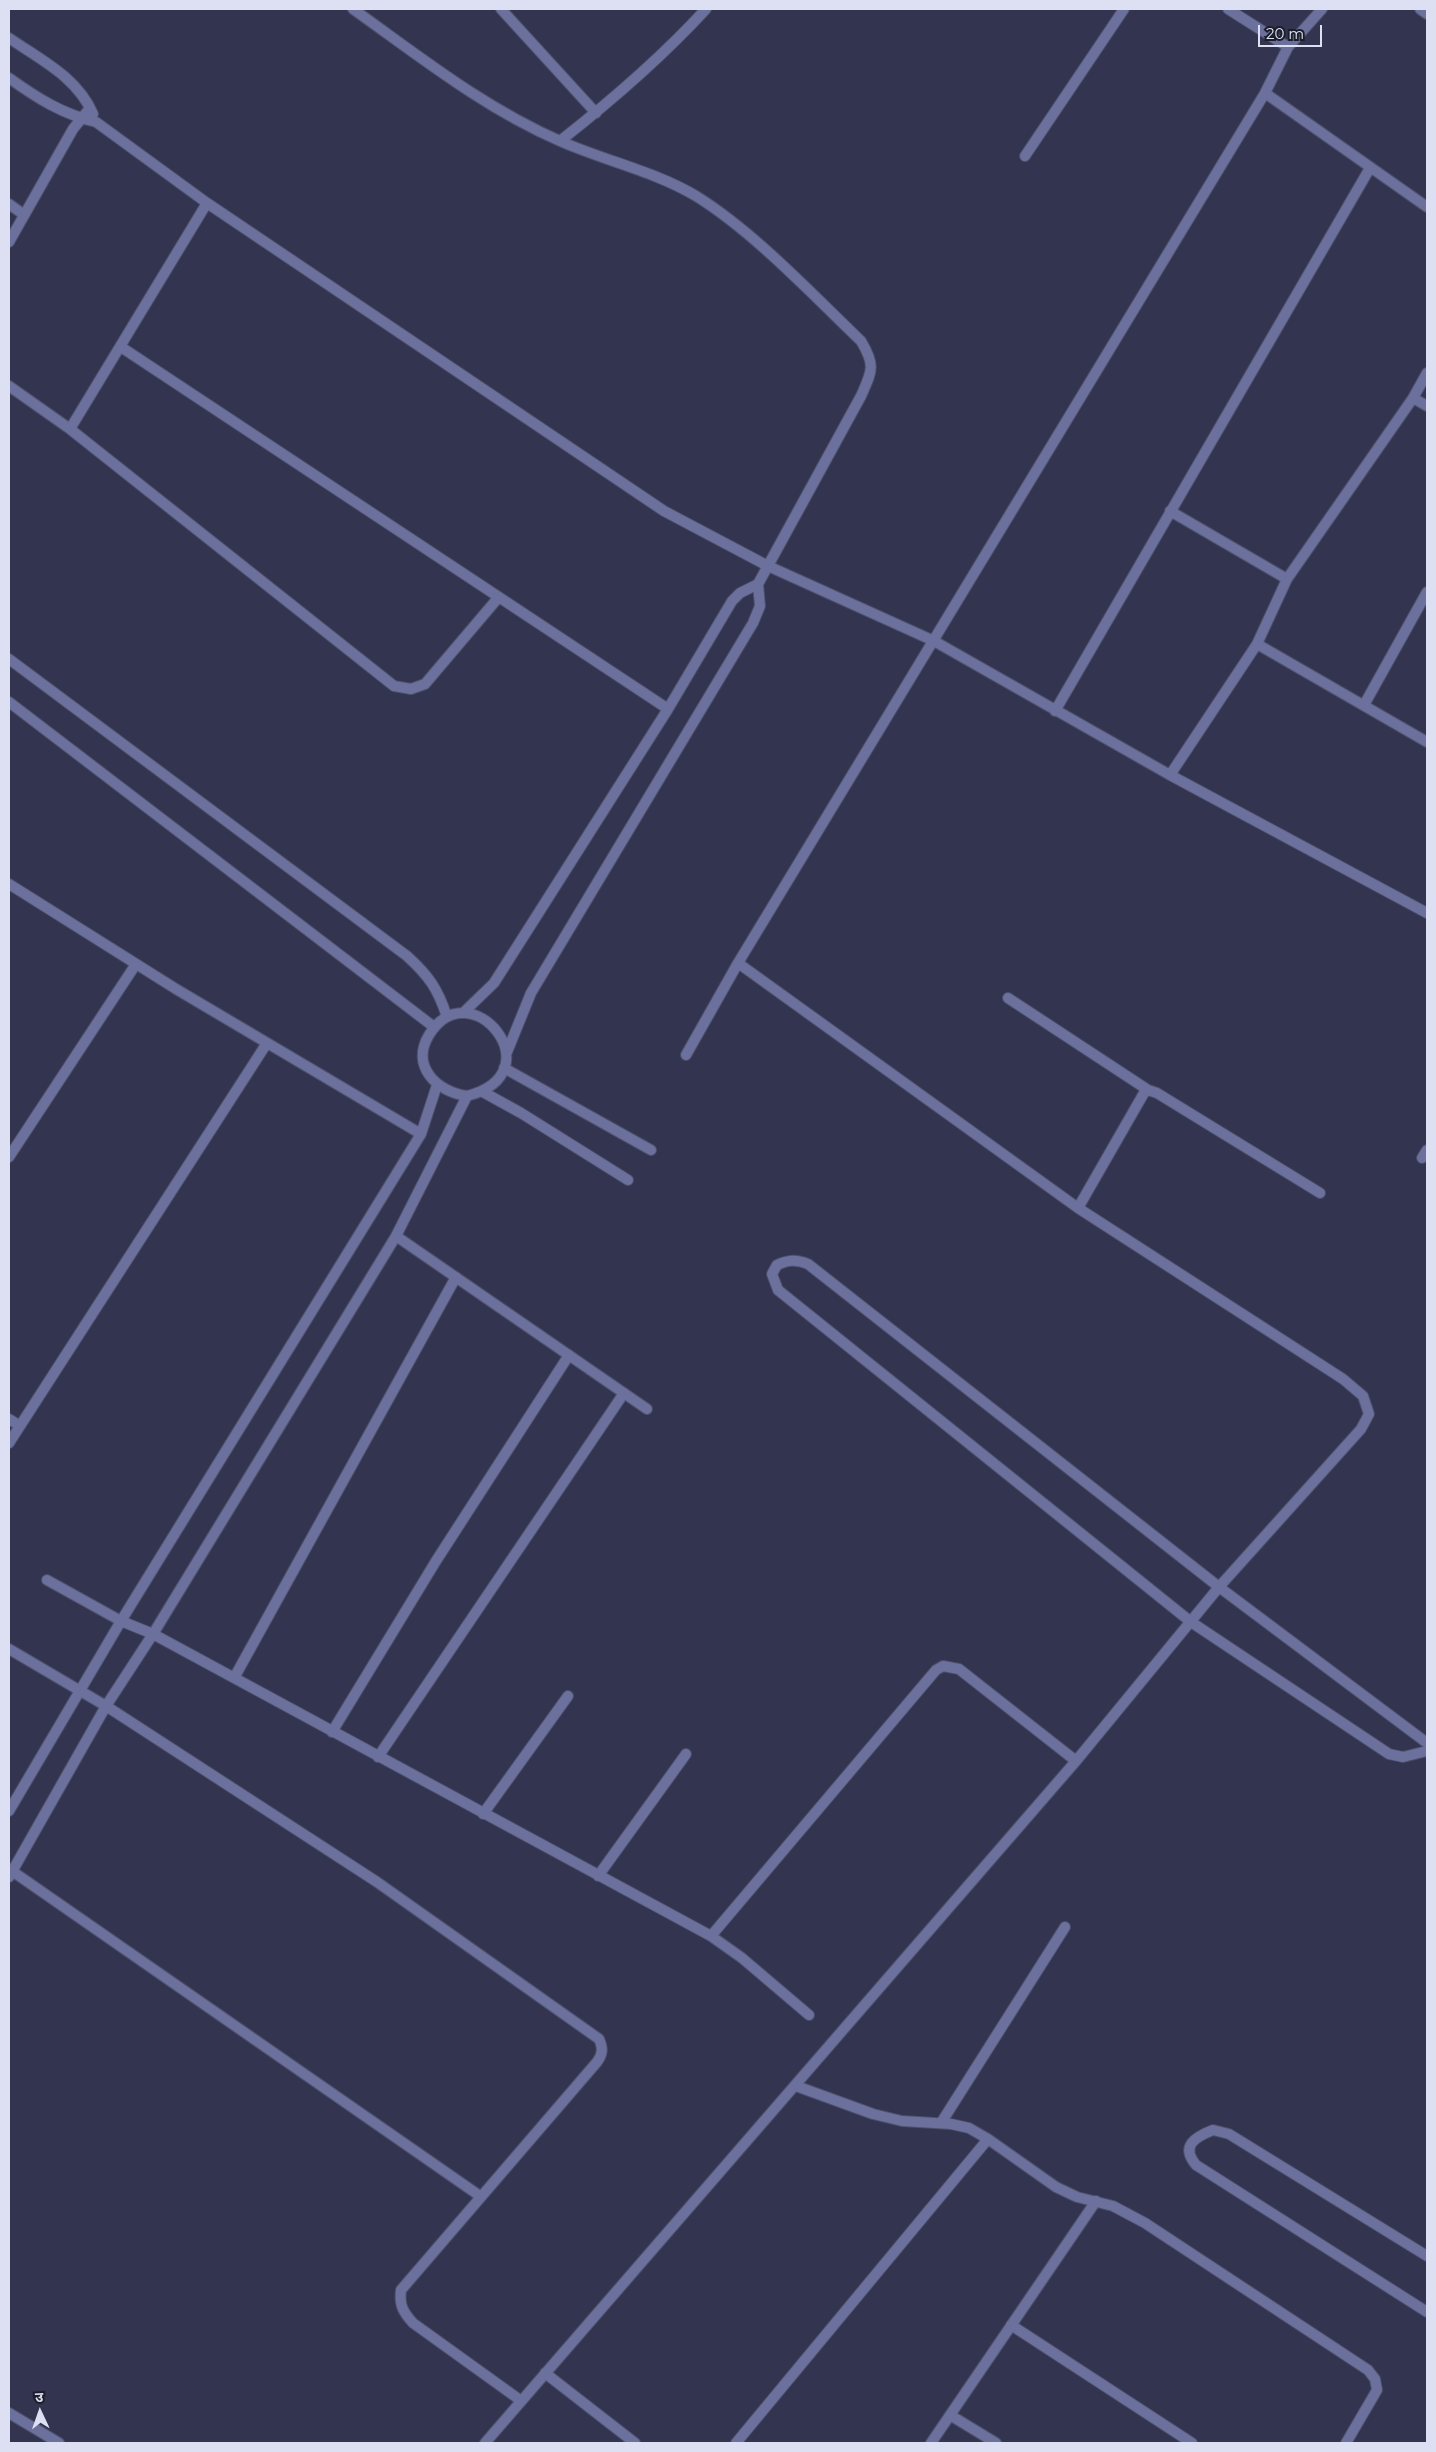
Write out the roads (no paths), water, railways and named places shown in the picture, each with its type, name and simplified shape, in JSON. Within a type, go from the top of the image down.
[{"type":"street","points":[[353,9],[482,101],[560,141],[660,178],[696,196],[730,219],[861,341],[871,358],[870,374],[861,396],[758,584],[760,606],[753,623],[532,993],[506,1052],[504,1068],[496,1082],[483,1092],[467,1096],[451,1094],[437,1085],[427,1072],[423,1057],[426,1041],[434,1027],[447,1017],[463,1013],[479,1016],[493,1024],[502,1037],[506,1052]]},
{"type":"street","points":[[502,9],[596,113]]},
{"type":"street","points":[[560,141],[596,113],[682,34],[706,9]]},
{"type":"street","points":[[1025,156],[1124,9]]},
{"type":"street","points":[[1228,9],[1288,47]]},
{"type":"street","points":[[686,1055],[738,963],[1265,93],[1288,47],[1322,9]]},
{"type":"street","points":[[1420,9],[1427,14]]},
{"type":"street","points":[[9,38],[69,79],[80,90],[96,122]]},
{"type":"street","points":[[9,78],[44,103],[96,122],[207,203],[664,511],[768,566],[934,641],[1170,775],[1427,913]]},
{"type":"street","points":[[1265,93],[1427,207]]},
{"type":"street","points":[[9,242],[23,214],[81,118],[90,108]]},
{"type":"street","points":[[1056,711],[1370,168]]},
{"type":"street","points":[[70,429],[207,203]]},
{"type":"street","points":[[9,204],[23,214]]},
{"type":"street","points":[[121,347],[498,598],[668,708]]},
{"type":"street","points":[[1170,775],[1257,644],[1287,579],[1413,398],[1427,373]]},
{"type":"street","points":[[9,386],[70,429],[394,686],[411,689],[425,684],[498,598]]},
{"type":"street","points":[[1413,398],[1427,406]]},
{"type":"street","points":[[1170,511],[1287,579]]},
{"type":"street","points":[[463,1013],[494,983],[668,708],[732,601],[740,593],[758,584]]},
{"type":"street","points":[[1364,705],[1427,592]]},
{"type":"street","points":[[1257,644],[1427,742]]},
{"type":"street","points":[[9,659],[407,956],[425,972],[439,992],[447,1017]]},
{"type":"street","points":[[9,702],[434,1027]]},
{"type":"street","points":[[9,884],[136,964],[421,1134]]},
{"type":"street","points":[[485,2443],[520,2400],[796,2086],[846,2025],[1076,1761],[1219,1587],[1361,1429],[1369,1414],[1363,1396],[1343,1379],[1078,1208],[738,963]]},
{"type":"street","points":[[9,1156],[136,964]]},
{"type":"street","points":[[1008,998],[1148,1090],[1157,1092],[1320,1194]]},
{"type":"street","points":[[9,1443],[267,1043]]},
{"type":"street","points":[[504,1068],[650,1150]]},
{"type":"street","points":[[9,1811],[121,1621],[421,1134],[437,1085]]},
{"type":"street","points":[[1078,1208],[1144,1093],[1148,1090]]},
{"type":"street","points":[[483,1092],[521,1112],[628,1180]]},
{"type":"street","points":[[467,1096],[396,1236],[153,1634],[106,1706],[11,1874],[480,2196]]},
{"type":"street","points":[[396,1236],[647,1409]]},
{"type":"street","points":[[1427,1743],[1219,1587],[808,1264],[800,1260],[788,1260],[777,1264],[772,1274],[778,1290],[1191,1622],[1389,1754],[1404,1757],[1427,1752]]},
{"type":"street","points":[[234,1678],[456,1277]]},
{"type":"street","points":[[332,1732],[436,1561],[569,1355]]},
{"type":"street","points":[[378,1757],[624,1393]]},
{"type":"street","points":[[9,1419],[20,1426]]},
{"type":"street","points":[[47,1580],[121,1621],[153,1634],[711,1936],[742,1958],[809,2015]]},
{"type":"street","points":[[9,1649],[106,1706],[377,1882],[598,2039],[602,2047],[602,2055],[597,2062],[401,2290],[400,2302],[404,2314],[413,2323],[520,2400]]},
{"type":"street","points":[[711,1936],[936,1670],[943,1666],[959,1668],[1076,1761]]},
{"type":"street","points":[[483,1814],[568,1696]]},
{"type":"street","points":[[598,1876],[686,1754]]},
{"type":"street","points":[[941,2124],[1065,1927]]},
{"type":"street","points":[[796,2086],[873,2114],[902,2121],[969,2128],[988,2139],[1056,2187],[1077,2197],[1096,2200],[1113,2206],[1145,2223],[1368,2370],[1375,2380],[1377,2390],[1346,2443]]},
{"type":"street","points":[[1427,2256],[1229,2134],[1213,2130],[1192,2142],[1189,2148],[1190,2158],[1196,2165],[1427,2312]]},
{"type":"street","points":[[736,2443],[988,2139]]},
{"type":"street","points":[[931,2443],[1096,2200]]},
{"type":"street","points":[[1011,2325],[1192,2443]]},
{"type":"street","points":[[545,2373],[636,2443]]},
{"type":"street","points":[[9,2413],[59,2443]]},
{"type":"street","points":[[950,2415],[996,2443]]}]
